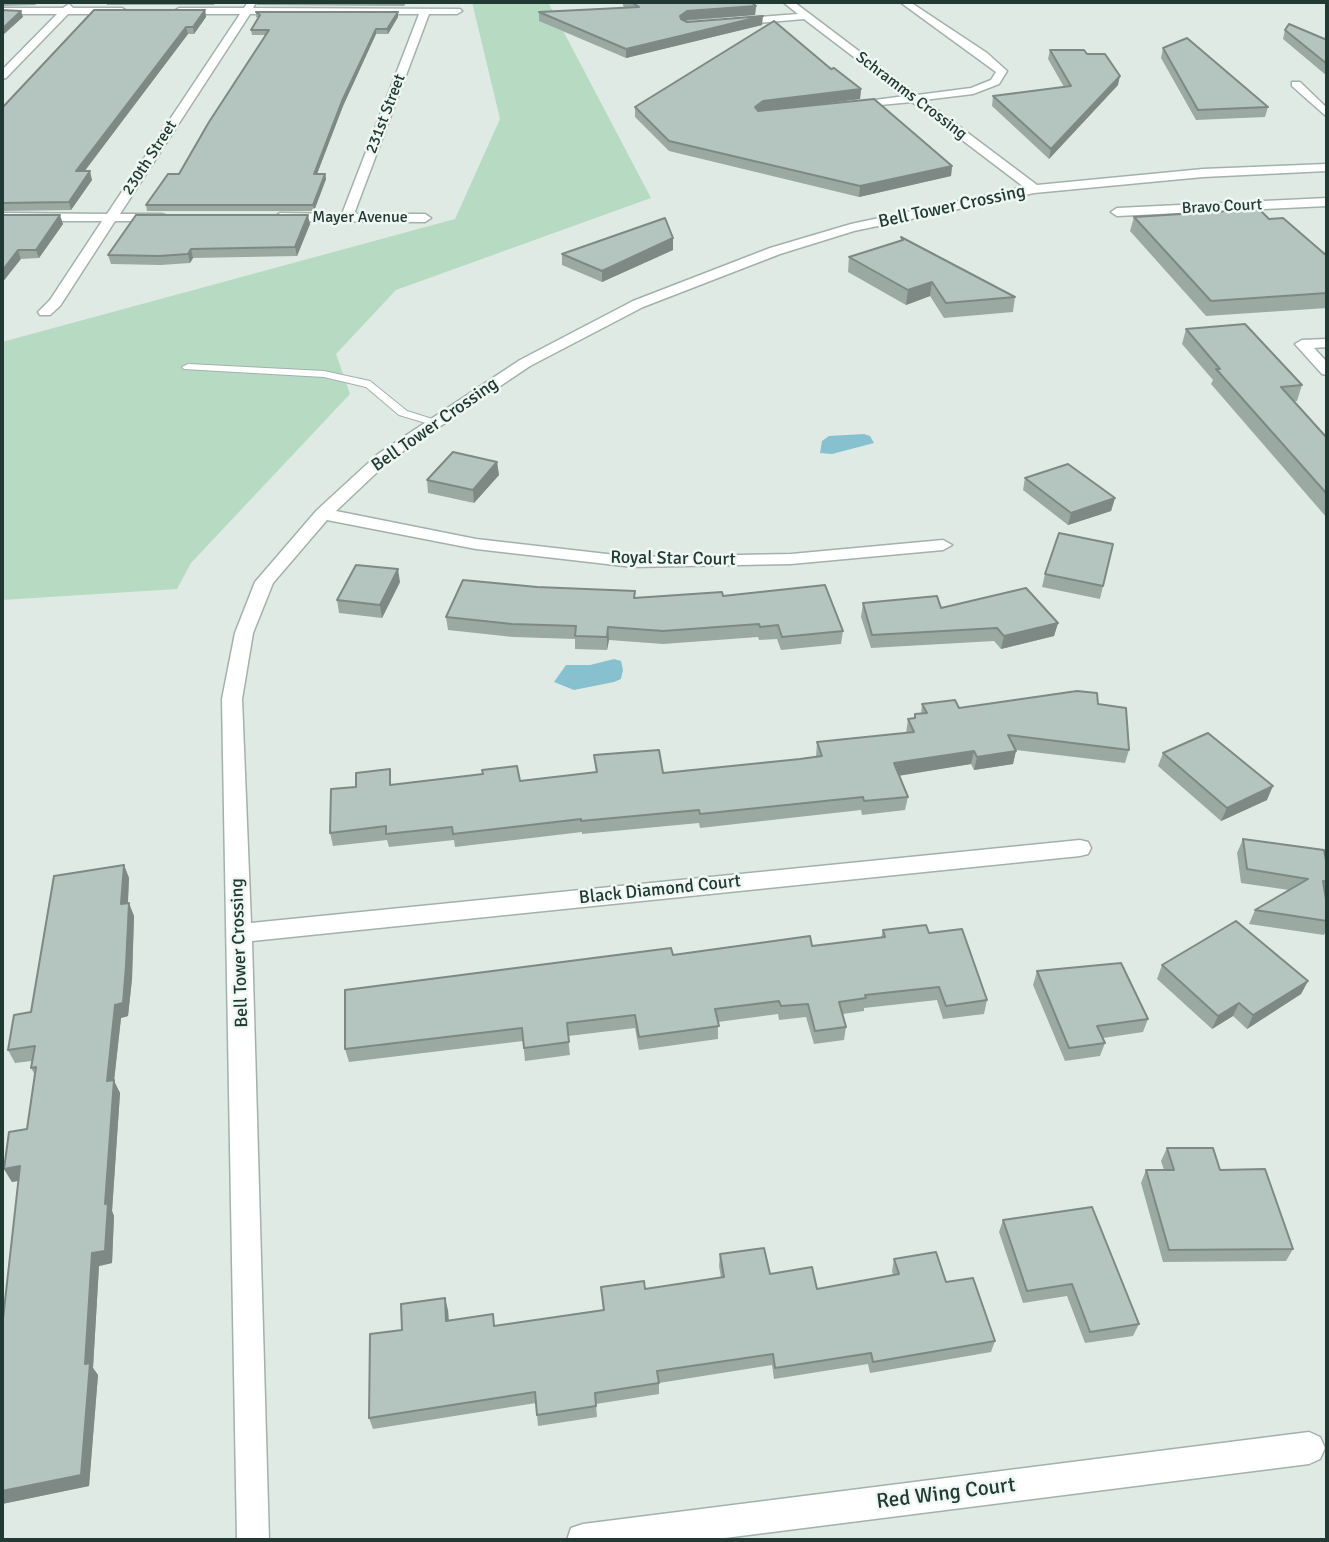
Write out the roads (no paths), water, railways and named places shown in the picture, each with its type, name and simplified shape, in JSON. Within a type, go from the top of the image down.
[{"type":"street","points":[[2,76],[74,2]]},
{"type":"street","name":"Schramms Crossing","points":[[788,2],[1034,189]]},
{"type":"street","points":[[835,108],[973,91],[995,82],[1002,71],[983,55],[904,2]]},
{"type":"street","points":[[169,11],[250,6],[457,11]]},
{"type":"street","name":"230th Street","points":[[45,312],[55,303],[250,6]]},
{"type":"street","points":[[2,11],[136,11]]},
{"type":"street","name":"231st Street","points":[[347,217],[425,11]]},
{"type":"street","points":[[721,23],[805,16]]},
{"type":"street","points":[[1296,84],[1327,114]]},
{"type":"street","name":"Bell Tower Crossing","points":[[253,1540],[240,933],[232,699],[244,633],[264,582],[323,513],[384,457],[525,363],[638,304],[775,251],[851,228],[1034,189],[1203,173],[1327,168]]},
{"type":"street","name":"Bravo Court","points":[[1116,212],[1327,202]]},
{"type":"street","points":[[2,217],[177,218]]},
{"type":"street","name":"Mayer Avenue","points":[[265,217],[425,218]]},
{"type":"street","points":[[1327,342],[1302,344],[1327,371]]},
{"type":"street","name":"Royal Star Court","points":[[323,513],[476,544],[633,562],[791,559],[943,545]]},
{"type":"street","name":"Black Diamond Court","points":[[240,933],[1080,848]]},
{"type":"street","name":"Red Wing Court","points":[[583,1540],[1310,1448]]},
{"type":"lane","points":[[188,367],[324,374],[370,384],[403,413],[436,422]]},
{"type":"water","points":[[829,436],[870,436],[874,443],[832,454],[820,453],[822,441]]},
{"type":"water","points":[[614,659],[621,661],[623,670],[621,679],[614,682],[574,690],[554,682],[566,665],[590,665]]}]
